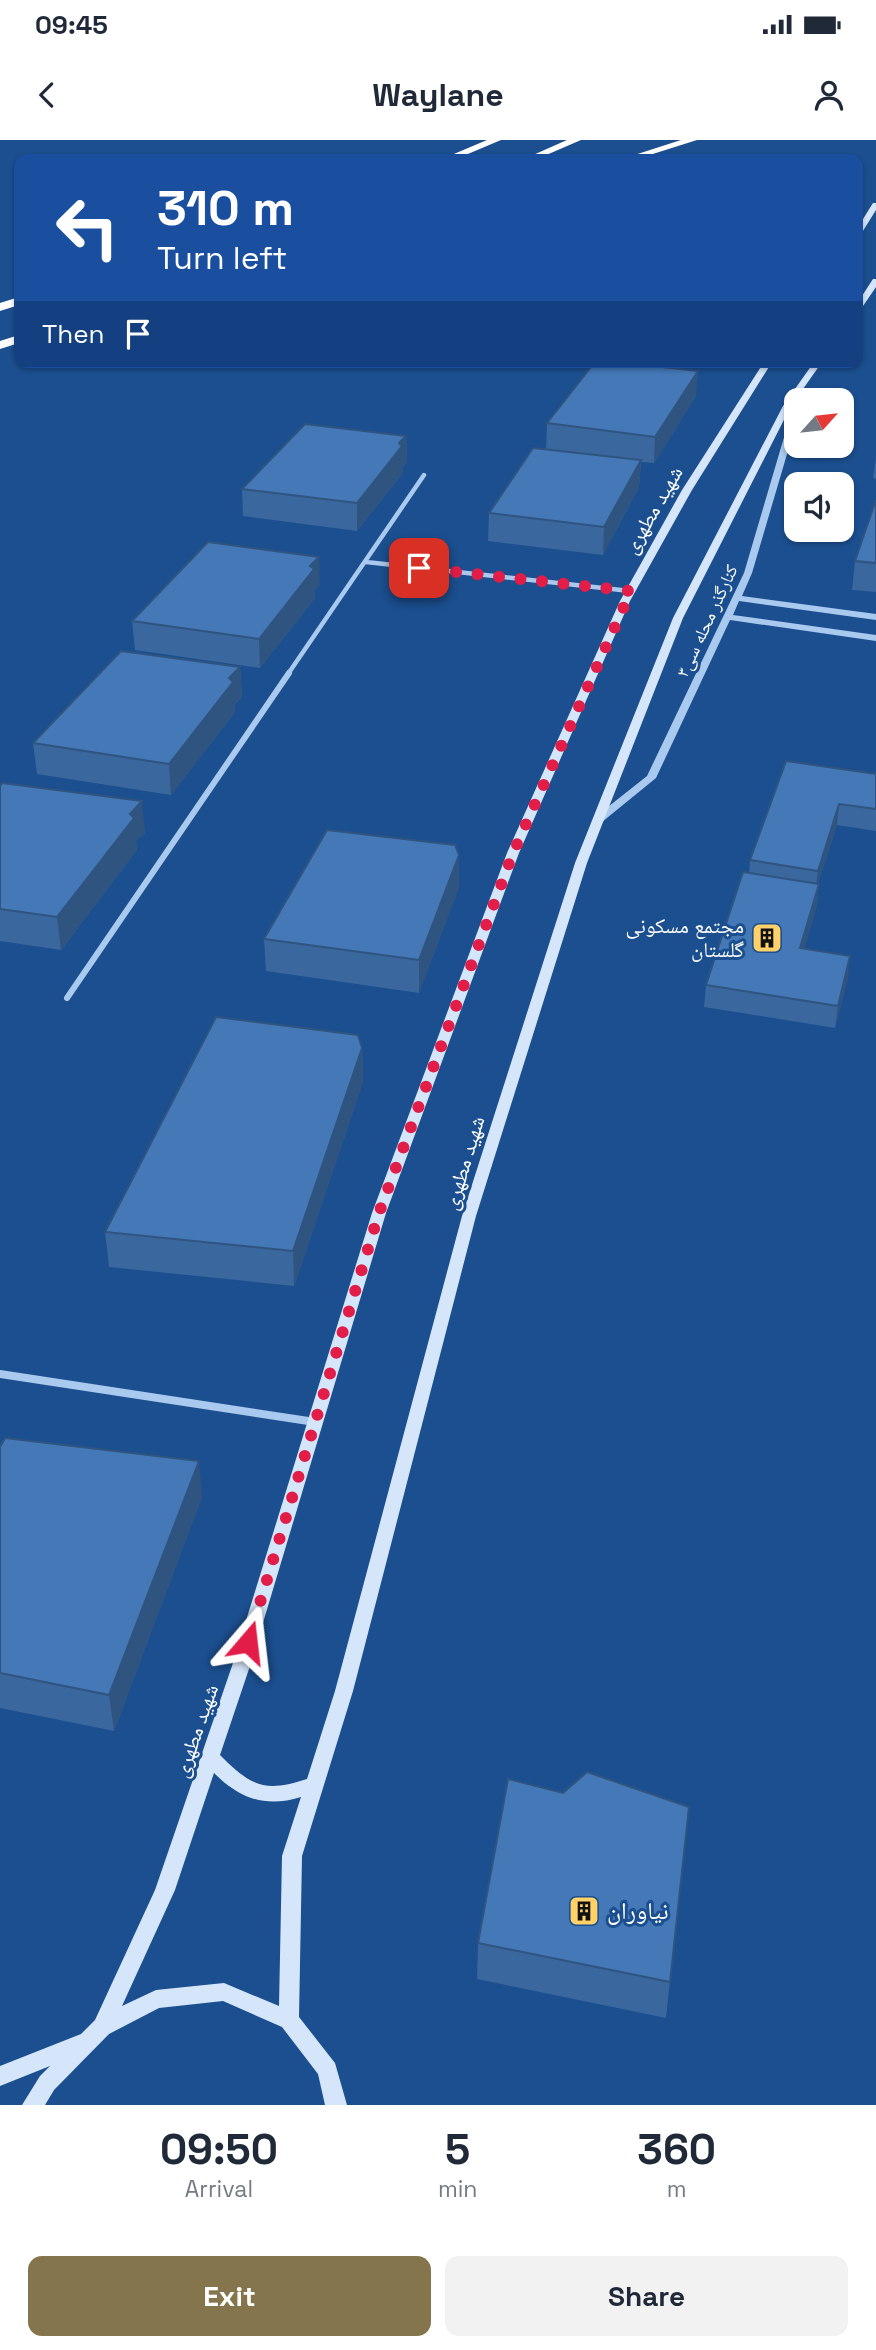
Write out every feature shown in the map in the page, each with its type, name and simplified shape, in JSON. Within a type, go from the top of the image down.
[{"type":"highway","points":[[460,154],[496,140]]},
{"type":"highway","points":[[541,154],[576,140]]},
{"type":"highway","points":[[644,154],[692,140]]},
{"type":"main road","points":[[863,224],[876,205]]},
{"type":"main road","points":[[863,300],[876,281]]},
{"type":"main road","name":"شهید مطهری","points":[[95,2034],[164,1889],[241,1666],[379,1213],[513,853],[631,591],[687,490],[764,368]]},
{"type":"main road","name":"شهید مطهری","points":[[800,388],[814,368]]},
{"type":"main road","name":"شهید مطهری","points":[[289,2020],[292,1856],[344,1691],[469,1216],[581,863],[678,618],[784,412]]},
{"type":"main road","points":[[209,1756],[237,1786],[263,1795],[286,1795],[314,1785]]},
{"type":"main road","points":[[0,2076],[95,2034],[156,1999],[224,1992],[289,2020],[328,2070],[336,2105]]},
{"type":"main road","points":[[33,2105],[47,2083],[95,2034]]},
{"type":"street","name":"کنارگذر محله سی۳","points":[[598,820],[652,778],[748,573],[784,451]]},
{"type":"street","points":[[67,999],[424,475]]},
{"type":"street","points":[[366,562],[631,591]]},
{"type":"street","points":[[737,598],[876,617]]},
{"type":"street","points":[[789,626],[776,616],[782,611],[803,606]]},
{"type":"street","points":[[727,617],[876,638]]},
{"type":"street","points":[[0,1374],[316,1422]]},
{"type":"building","points":[[590,368],[671,368],[698,371],[655,437],[547,423]]},
{"type":"building","points":[[305,424],[406,436],[399,443],[402,446],[357,503],[242,489]]},
{"type":"building","points":[[533,448],[641,460],[604,527],[489,513]]},
{"type":"building","points":[[876,500],[876,563],[855,561]]},
{"type":"building","points":[[208,542],[319,557],[310,566],[314,569],[259,639],[132,621]]},
{"type":"building","points":[[121,651],[240,667],[229,678],[233,682],[169,764],[33,743]]},
{"type":"building","name":"مجتمع مسکونی گلستان","points":[[786,761],[876,774],[876,809],[839,804],[818,871],[750,860]]},
{"type":"building","points":[[2,783],[142,801],[130,814],[134,818],[57,917],[0,909]]},
{"type":"building","points":[[327,830],[455,845],[459,855],[419,960],[264,939]]},
{"type":"building","name":"مجتمع مسکونی گلستان","points":[[743,872],[819,884],[800,948],[850,956],[838,1006],[706,985]]},
{"type":"building","points":[[216,1017],[358,1035],[362,1048],[293,1251],[105,1232]]},
{"type":"building","points":[[5,1438],[199,1461],[109,1695],[0,1673],[0,1447]]},
{"type":"building","name":"نیاوران","points":[[587,1772],[689,1807],[670,1982],[478,1943],[508,1779],[563,1793]]},
{"type":"place","name":"مجتمع مسکونی گلستان","points":[[767,938]]},
{"type":"place","name":"نیاوران","points":[[584,1911]]},
{"type":"route","points":[[248,1642],[379,1213],[513,853],[631,591],[419,568]]}]
